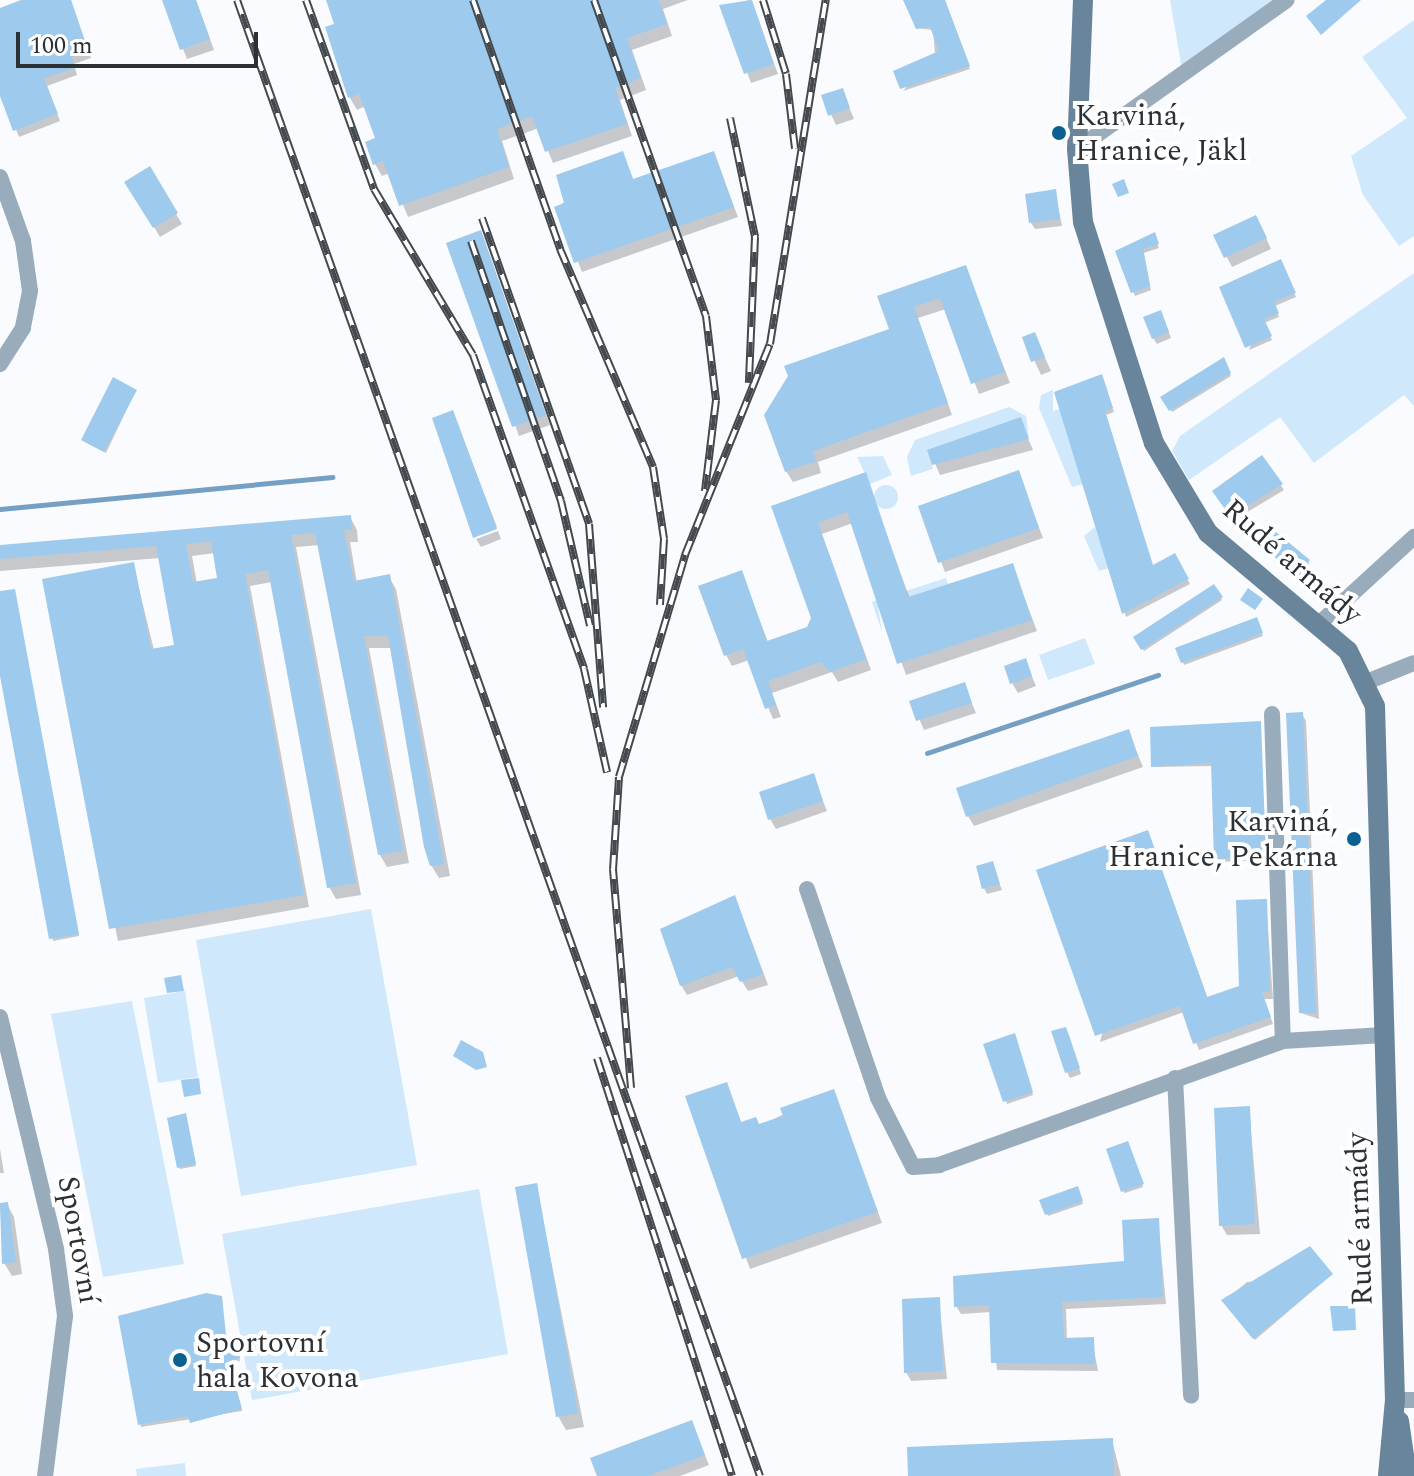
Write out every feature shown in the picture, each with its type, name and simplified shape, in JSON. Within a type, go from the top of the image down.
[{"type":"main road","name":"Rudé armády","points":[[1083,0],[1077,149],[1094,272],[1164,466],[1220,547],[1319,624],[1369,681],[1378,736],[1384,1035],[1407,1476]]},
{"type":"main road","name":"Rudé armády","points":[[1388,1476],[1404,1400]]},
{"type":"street","points":[[1077,149],[1287,0]]},
{"type":"street","points":[[0,177],[23,241],[30,291],[23,328],[0,364]]},
{"type":"street","points":[[1319,624],[1414,537]]},
{"type":"street","points":[[1369,681],[1414,663]]},
{"type":"street","points":[[1272,714],[1283,1041]]},
{"type":"street","points":[[807,889],[878,1098],[913,1167],[939,1165],[1283,1041],[1384,1035]]},
{"type":"street","name":"Sportovní","points":[[0,1017],[56,1249],[65,1316],[45,1476]]},
{"type":"street","points":[[1175,1078],[1191,1396]]},
{"type":"shaded area","points":[[1170,0],[1277,0],[1182,69]]},
{"type":"shaded area","points":[[1414,20],[1414,236],[1399,246],[1363,195],[1351,156],[1407,118],[1362,57]]},
{"type":"shaded area","points":[[1414,273],[1414,406],[1404,395],[1314,463],[1280,417],[1189,480],[1172,451],[1180,436]]},
{"type":"shaded area","points":[[1053,390],[1053,411],[1060,409],[1086,483],[1072,487],[1039,408],[1041,395]]},
{"type":"shaded area","points":[[1009,407],[1026,416],[1029,440],[1021,419],[928,452],[933,469],[911,476],[907,457],[915,440]]},
{"type":"shaded area","points":[[883,456],[892,475],[870,484],[857,457]]},
{"type":"shaded area","points":[[886,485],[894,489],[898,497],[894,505],[886,509],[878,505],[874,497],[878,489]]},
{"type":"shaded area","points":[[1095,527],[1110,568],[1099,571],[1084,536]]},
{"type":"shaded area","points":[[946,578],[948,584],[878,607],[882,632],[872,602]]},
{"type":"shaded area","points":[[1085,638],[1095,664],[1048,680],[1039,655]]},
{"type":"shaded area","points":[[371,909],[417,1165],[241,1196],[196,940]]},
{"type":"shaded area","points":[[185,991],[198,1077],[158,1083],[144,998]]},
{"type":"shaded area","points":[[132,1001],[184,1264],[103,1277],[51,1014]]},
{"type":"shaded area","points":[[479,1189],[508,1354],[252,1400],[222,1234]]},
{"type":"shaded area","points":[[185,1463],[186,1476],[137,1476],[136,1469]]},
{"type":"building","points":[[21,0],[71,0],[88,51],[72,57],[75,68],[44,78],[58,114],[13,131],[0,96],[0,8]]},
{"type":"building","points":[[162,0],[196,0],[210,39],[180,50]]},
{"type":"building","points":[[326,0],[659,0],[667,24],[627,38],[641,78],[615,88],[627,124],[545,152],[532,116],[497,129],[509,167],[399,206],[383,161],[373,165],[365,142],[375,138],[359,94],[348,98],[325,27],[334,24]]},
{"type":"building","points":[[752,0],[774,64],[744,74],[719,5]]},
{"type":"building","points":[[903,0],[945,0],[970,66],[900,89],[893,71],[939,51],[930,27],[916,29]]},
{"type":"building","points":[[1326,0],[1361,0],[1321,35],[1306,16]]},
{"type":"building","points":[[843,88],[850,108],[828,116],[821,95]]},
{"type":"building","points":[[623,151],[633,179],[714,151],[734,207],[574,263],[554,207],[564,203],[556,175]]},
{"type":"building","points":[[150,166],[178,213],[153,228],[124,182]]},
{"type":"building","points":[[1124,179],[1129,193],[1118,197],[1112,184]]},
{"type":"building","points":[[1056,189],[1060,219],[1029,223],[1025,194]]},
{"type":"building","points":[[1256,215],[1267,238],[1224,258],[1213,235]]},
{"type":"building","points":[[481,230],[546,415],[512,427],[446,243]]},
{"type":"building","points":[[1155,232],[1159,244],[1143,249],[1150,286],[1131,293],[1115,251]]},
{"type":"building","points":[[1281,259],[1296,293],[1274,302],[1279,313],[1264,319],[1272,336],[1245,348],[1219,287]]},
{"type":"building","points":[[966,265],[1005,372],[971,384],[940,298],[914,307],[948,403],[813,451],[816,461],[785,472],[764,415],[788,376],[784,366],[889,329],[877,296]]},
{"type":"building","points":[[1161,310],[1169,332],[1152,339],[1143,317]]},
{"type":"building","points":[[1035,332],[1045,357],[1031,362],[1022,337]]},
{"type":"building","points":[[1224,357],[1231,373],[1169,411],[1160,397]]},
{"type":"building","points":[[1102,374],[1113,408],[1105,411],[1153,565],[1175,553],[1189,579],[1122,614],[1054,392]]},
{"type":"building","points":[[113,377],[137,390],[104,452],[81,440]]},
{"type":"building","points":[[453,410],[497,529],[473,538],[432,418]]},
{"type":"building","points":[[1021,417],[1029,439],[932,465],[927,450]]},
{"type":"building","points":[[1262,455],[1283,484],[1230,516],[1212,491]]},
{"type":"building","points":[[1019,470],[1039,528],[938,563],[918,506]]},
{"type":"building","points":[[866,472],[908,597],[1013,563],[1032,620],[897,664],[847,512],[818,523],[866,659],[830,672],[820,662],[768,681],[776,705],[765,709],[743,649],[724,656],[698,586],[742,570],[767,641],[807,627],[811,618],[771,506]]},
{"type":"building","points":[[351,515],[352,530],[344,530],[354,581],[390,574],[444,864],[430,866],[424,847],[388,636],[364,636],[403,851],[378,855],[315,533],[291,535],[356,883],[327,888],[268,570],[245,574],[304,895],[109,929],[42,579],[134,562],[151,649],[174,645],[156,546],[0,559],[0,545]],"holes":[[[211,541],[217,578],[193,582],[186,544]]]},
{"type":"building","points":[[1276,532],[1310,560],[1297,575],[1263,548]]},
{"type":"building","points":[[1214,584],[1223,597],[1141,650],[1133,637]]},
{"type":"building","points":[[1248,588],[1263,599],[1255,610],[1240,600]]},
{"type":"building","points":[[15,589],[79,934],[49,939],[0,676],[0,591]]},
{"type":"building","points":[[1257,617],[1263,633],[1181,663],[1175,648]]},
{"type":"building","points":[[1026,658],[1032,676],[1010,684],[1004,666]]},
{"type":"building","points":[[965,682],[972,703],[916,721],[909,701]]},
{"type":"building","points":[[1303,712],[1316,1013],[1299,1013],[1286,713]]},
{"type":"building","points":[[1261,721],[1266,857],[1214,859],[1211,763],[1151,767],[1150,727]]},
{"type":"building","points":[[1129,729],[1138,756],[966,817],[956,788]]},
{"type":"building","points":[[814,773],[823,801],[768,820],[759,792]]},
{"type":"building","points":[[1148,830],[1207,997],[1239,986],[1236,900],[1267,899],[1270,992],[1262,992],[1271,1017],[1193,1044],[1180,1006],[1095,1036],[1036,870]]},
{"type":"building","points":[[993,861],[1000,884],[982,889],[976,866]]},
{"type":"building","points":[[735,895],[763,974],[740,982],[732,967],[680,986],[660,929]]},
{"type":"building","points":[[181,975],[184,991],[167,993],[164,978]]},
{"type":"building","points":[[1066,1027],[1080,1068],[1065,1073],[1051,1031]]},
{"type":"building","points":[[1015,1033],[1033,1092],[1003,1102],[983,1044]]},
{"type":"building","points":[[461,1040],[483,1052],[487,1067],[476,1070],[453,1056]]},
{"type":"building","points":[[199,1078],[201,1094],[184,1097],[181,1080]]},
{"type":"building","points":[[727,1082],[741,1122],[756,1117],[759,1124],[783,1116],[780,1108],[834,1089],[878,1212],[742,1259],[685,1096]]},
{"type":"building","points":[[1250,1106],[1255,1224],[1219,1226],[1214,1108]]},
{"type":"building","points":[[186,1113],[196,1164],[177,1168],[167,1118]]},
{"type":"building","points":[[1128,1141],[1144,1184],[1121,1192],[1106,1149]]},
{"type":"building","points":[[537,1183],[578,1413],[556,1417],[515,1187]]},
{"type":"building","points":[[1078,1186],[1083,1201],[1045,1215],[1039,1200]]},
{"type":"building","points":[[8,1202],[16,1262],[2,1264],[0,1203]]},
{"type":"building","points":[[1159,1218],[1163,1297],[1062,1302],[1064,1338],[1094,1337],[1095,1364],[991,1363],[989,1305],[954,1307],[953,1276],[1124,1261],[1122,1220]]},
{"type":"building","points":[[1310,1246],[1333,1274],[1253,1339],[1221,1300]]},
{"type":"building","name":"Sportovní hala Kovona","points":[[206,1293],[222,1296],[227,1345],[237,1343],[240,1358],[229,1361],[242,1409],[190,1423],[188,1416],[138,1425],[118,1316]]},
{"type":"building","points":[[940,1297],[943,1371],[904,1373],[902,1299]]},
{"type":"building","points":[[1330,1306],[1355,1306],[1356,1330],[1333,1331]]},
{"type":"building","points":[[692,1420],[705,1455],[648,1476],[597,1476],[590,1458]]},
{"type":"building","points":[[1113,1438],[1114,1476],[908,1476],[907,1447]]},
{"type":"waterway","points":[[0,509],[332,477]]},
{"type":"waterway","points":[[927,753],[1158,675]]},
{"type":"railway","points":[[237,0],[760,1476]]},
{"type":"railway","points":[[306,0],[374,189],[473,355],[584,669],[607,772]]},
{"type":"railway","points":[[473,0],[560,249],[653,467],[664,539],[660,605]]},
{"type":"railway","points":[[594,0],[706,316],[716,400],[705,491]]},
{"type":"railway","points":[[763,0],[786,74],[795,148]]},
{"type":"railway","points":[[631,1088],[613,870],[619,777],[685,555],[770,344],[826,0]]},
{"type":"railway","points":[[730,118],[755,237],[749,383]]},
{"type":"railway","points":[[482,218],[589,524],[603,707]]},
{"type":"railway","points":[[471,241],[561,501],[590,626]]},
{"type":"railway","points":[[597,1058],[732,1476]]},
{"type":"place","name":"Karviná, Hranice, Jäkl","points":[[1059,133]]},
{"type":"place","name":"Karviná, Hranice, Pekárna","points":[[1354,839]]},
{"type":"place","name":"Sportovní hala Kovona","points":[[180,1360]]}]
